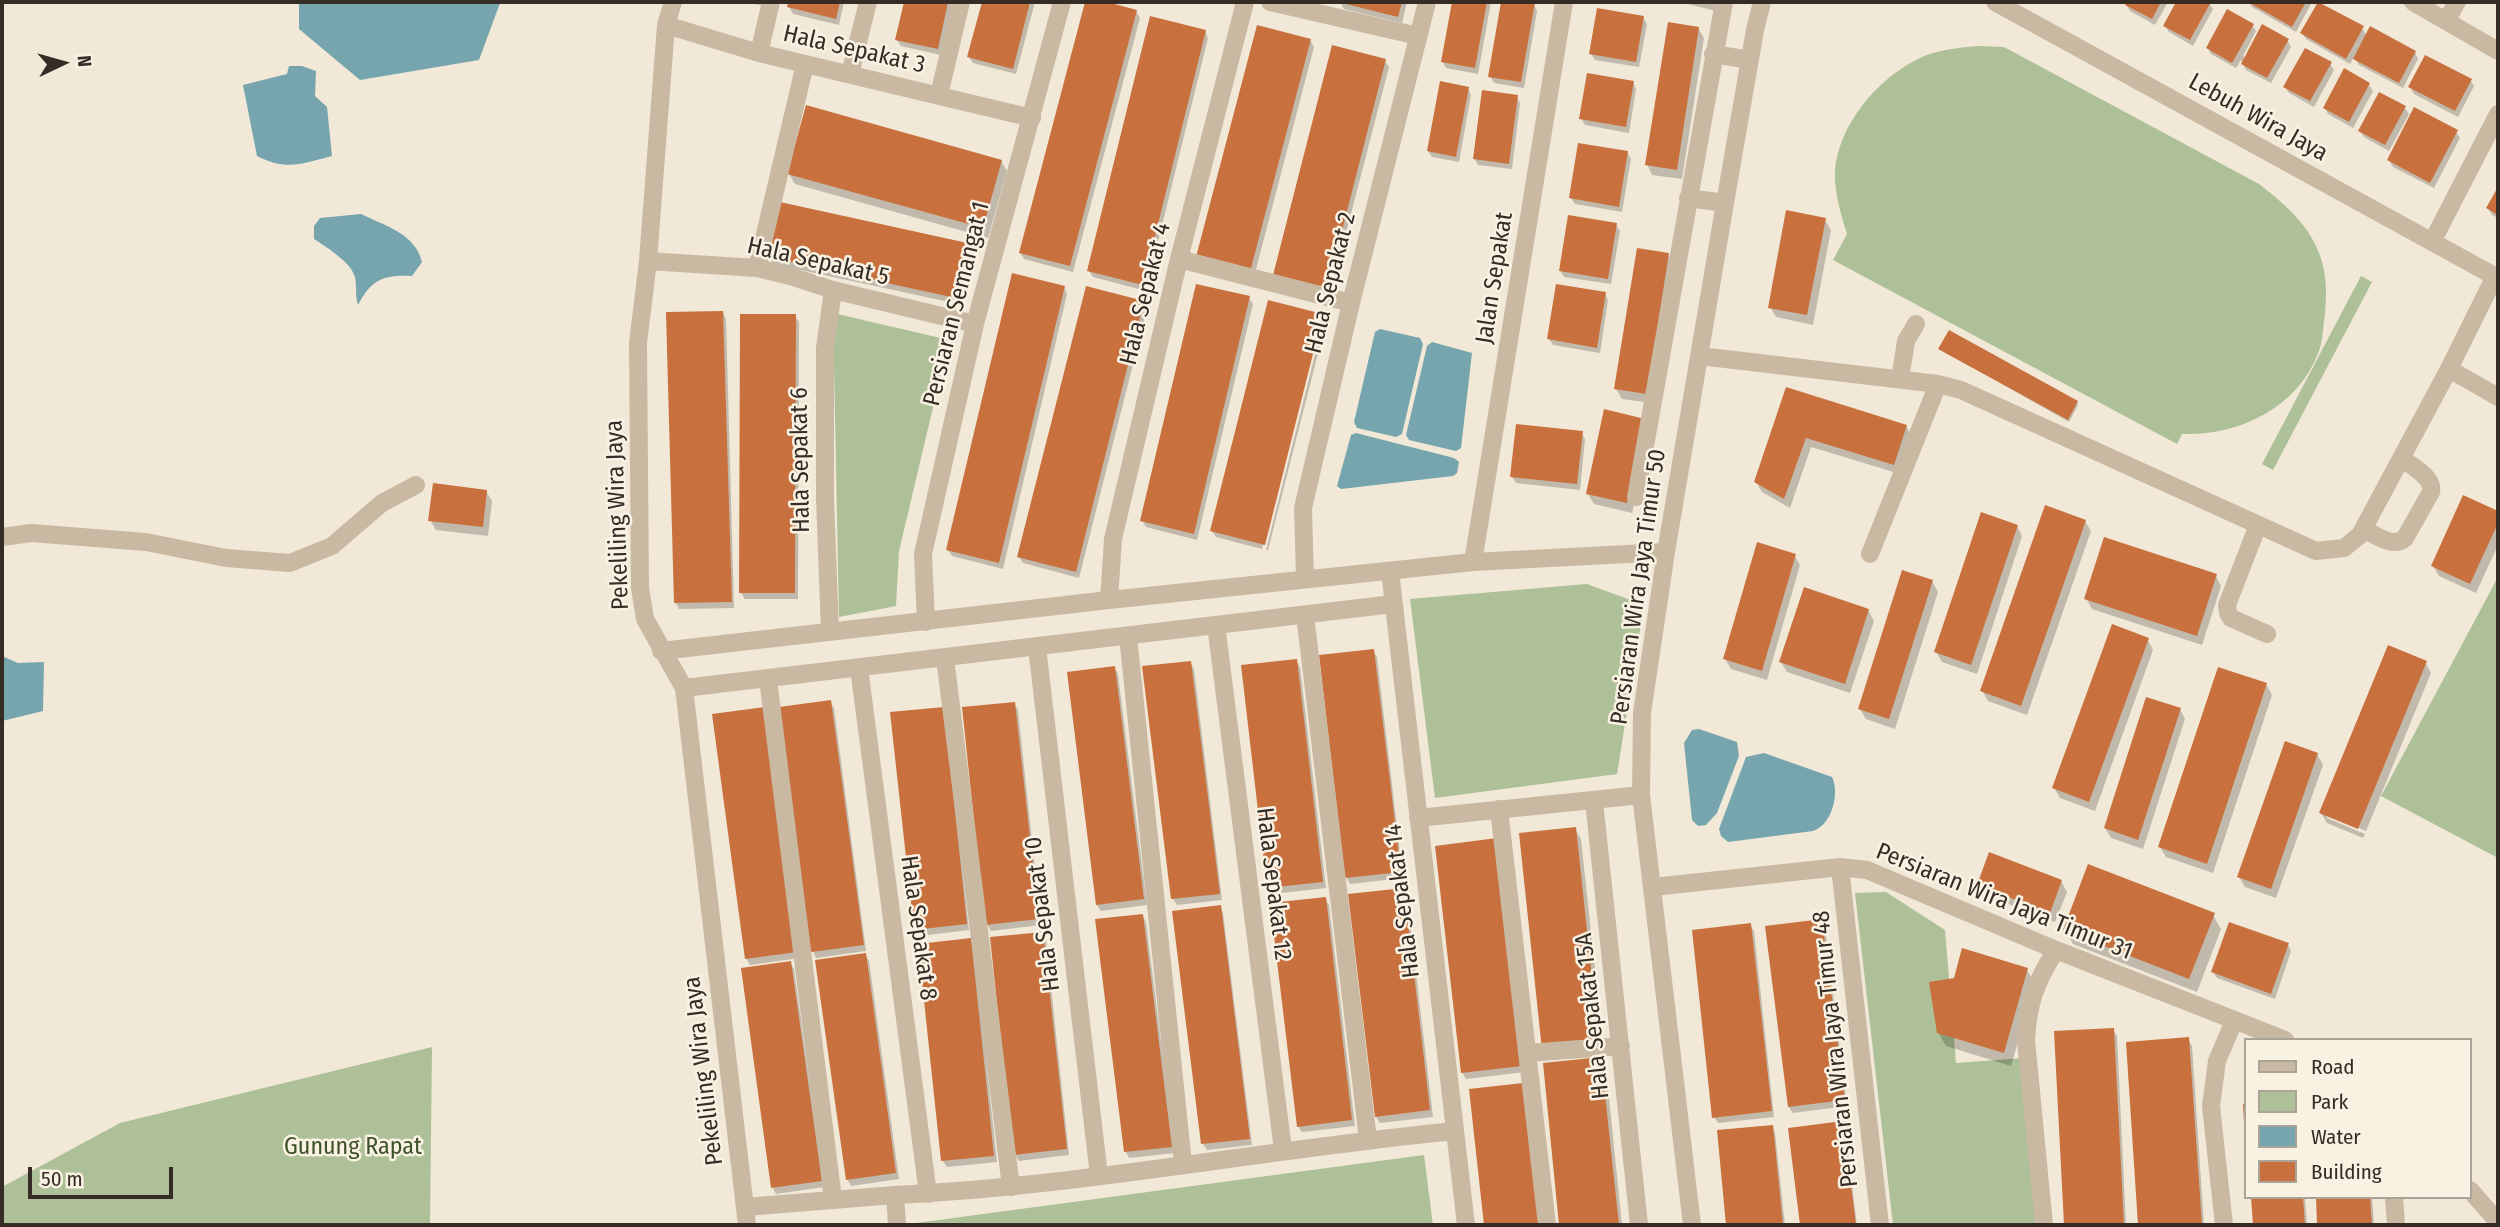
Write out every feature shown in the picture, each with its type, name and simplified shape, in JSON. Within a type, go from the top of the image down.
[{"type":"street","name":"Pekeliling Wira Jaya","points":[[673,2],[666,25],[648,261],[638,343],[640,588],[645,619],[684,688],[747,1225]]},
{"type":"street","points":[[759,53],[771,2]]},
{"type":"street","points":[[850,74],[867,2]]},
{"type":"street","points":[[939,95],[961,2]]},
{"type":"street","name":"Persiaran Semangat 1","points":[[926,622],[922,554],[975,324],[1062,2]]},
{"type":"street","name":"Hala Sepakat 4","points":[[1110,600],[1113,539],[1179,259],[1245,2]]},
{"type":"street","points":[[1270,2],[1418,36]]},
{"type":"street","name":"Hala Sepakat 2","points":[[1305,579],[1303,508],[1350,303],[1427,2]]},
{"type":"street","name":"Jalan Sepakat","points":[[1473,562],[1564,2]]},
{"type":"street","points":[[1636,497],[1724,2]]},
{"type":"street","name":"Persiaran Wira Jaya Timur 50","points":[[1692,1225],[1641,795],[1642,713],[1666,552],[1749,60],[1762,2]]},
{"type":"street","name":"Lebuh Wira Jaya","points":[[1994,2],[2496,277]]},
{"type":"street","points":[[2413,2],[2498,51]]},
{"type":"street","points":[[2447,20],[2457,2]]},
{"type":"street","name":"Hala Sepakat 3","points":[[666,25],[759,53],[1032,118]]},
{"type":"street","points":[[1713,54],[1749,60]]},
{"type":"street","points":[[757,268],[805,64]]},
{"type":"street","points":[[2432,242],[2498,114]]},
{"type":"street","points":[[1688,198],[1725,203]]},
{"type":"street","points":[[1179,259],[1350,303]]},
{"type":"street","name":"Hala Sepakat 5","points":[[648,261],[757,268],[833,290],[975,324]]},
{"type":"street","points":[[1700,355],[1938,384],[1961,390],[2316,551],[2344,548],[2360,535],[2496,277]]},
{"type":"street","name":"Hala Sepakat 6","points":[[831,631],[825,499],[825,348],[833,290]]},
{"type":"street","points":[[1899,379],[1906,341],[1916,324]]},
{"type":"street","points":[[2449,369],[2498,397]]},
{"type":"street","points":[[1870,554],[1938,384]]},
{"type":"street","points":[[2363,529],[2393,543],[2400,542],[2431,492],[2430,480],[2401,458]]},
{"type":"street","points":[[2,537],[31,533],[146,542],[226,558],[290,563],[332,546],[382,503],[416,485]]},
{"type":"street","points":[[2258,525],[2228,605],[2228,613],[2231,618],[2267,634]]},
{"type":"street","points":[[661,651],[1473,562],[1666,552]]},
{"type":"street","name":"Hala Sepakat 14","points":[[1390,571],[1466,1225]]},
{"type":"street","points":[[684,688],[1393,604]]},
{"type":"street","points":[[1305,615],[1368,1139]]},
{"type":"street","name":"Hala Sepakat 12","points":[[1216,625],[1283,1150]]},
{"type":"street","points":[[1128,636],[1183,1164]]},
{"type":"street","name":"Hala Sepakat 10","points":[[1037,647],[1099,1176]]},
{"type":"street","points":[[945,658],[1011,1187]]},
{"type":"street","name":"Hala Sepakat 8","points":[[859,668],[928,1194]]},
{"type":"street","points":[[768,679],[833,1199]]},
{"type":"street","points":[[1418,818],[1641,795]]},
{"type":"street","name":"Hala Sepakat 15A","points":[[1594,801],[1639,1225]]},
{"type":"street","points":[[1499,809],[1547,1225]]},
{"type":"street","name":"Persiaran Wira Jaya Timur 31","points":[[1653,887],[1840,867],[1867,870],[2056,950],[2280,1038]]},
{"type":"street","name":"Persiaran Wira Jaya Timur 48","points":[[1840,867],[1880,1225]]},
{"type":"street","points":[[2044,1225],[2026,1040],[2027,1015],[2040,975],[2056,950]]},
{"type":"street","points":[[2224,1225],[2211,1106],[2217,1061],[2234,1021]]},
{"type":"street","points":[[1527,1053],[1620,1046]]},
{"type":"street","points":[[745,1207],[1011,1187],[1368,1139],[1455,1131]]},
{"type":"street","points":[[2472,1192],[2498,1222]]},
{"type":"street","points":[[895,1195],[896,1221]]},
{"type":"street","points":[[2394,1199],[2396,1225]]},
{"type":"green space","points":[[1980,46],[2004,47],[2259,184],[2298,219],[2316,246],[2322,263],[2326,288],[2325,314],[2319,351],[2297,388],[2281,403],[2245,424],[2224,430],[2182,434],[2177,444],[1833,260],[1847,234],[1840,211],[1835,171],[1838,153],[1854,118],[1879,87],[1910,63],[1940,51]]},
{"type":"green space","points":[[2361,276],[2372,282],[2273,470],[2262,464]]},
{"type":"green space","points":[[833,313],[949,340],[899,551],[896,606],[839,617]]},
{"type":"green space","points":[[2498,577],[2498,858],[2381,796]]},
{"type":"green space","points":[[1587,584],[1644,605],[1617,774],[1435,798],[1410,599]]},
{"type":"green space","points":[[1886,892],[1945,930],[1956,1063],[2024,1058],[2037,1225],[1893,1225],[1855,893]]},
{"type":"green space","name":"Gunung Rapat","points":[[432,1047],[430,1225],[2,1225],[2,1187],[120,1123]]},
{"type":"green space","points":[[1424,1155],[1433,1225],[916,1225],[916,1223]]},
{"type":"water","points":[[299,2],[500,3],[479,60],[360,80],[299,29]]},
{"type":"water","points":[[289,66],[302,66],[316,71],[315,96],[327,107],[332,156],[285,165],[257,156],[243,85],[287,74]]},
{"type":"water","points":[[361,214],[406,237],[413,244],[422,262],[412,276],[393,276],[379,280],[368,289],[358,305],[353,271],[338,255],[314,239],[314,226],[320,218]]},
{"type":"water","points":[[1380,329],[1420,338],[1423,344],[1402,434],[1396,437],[1357,428],[1354,422],[1375,332]]},
{"type":"water","points":[[1432,342],[1472,353],[1461,448],[1456,451],[1409,440],[1406,435],[1427,346]]},
{"type":"water","points":[[1356,433],[1454,458],[1459,462],[1457,473],[1453,476],[1341,489],[1337,486],[1351,435]]},
{"type":"water","points":[[2,656],[18,663],[44,662],[43,711],[2,721]]},
{"type":"water","points":[[1699,729],[1737,742],[1739,756],[1717,813],[1706,825],[1698,826],[1692,820],[1684,743],[1692,730]]},
{"type":"water","points":[[1764,753],[1832,777],[1835,791],[1833,808],[1820,828],[1813,831],[1728,842],[1721,836],[1719,829],[1746,757]]},
{"type":"building","points":[[788,2],[840,2],[836,19],[787,7]]},
{"type":"building","points":[[904,2],[948,2],[938,49],[895,40]]},
{"type":"building","points":[[982,2],[1030,2],[1013,69],[967,57]]},
{"type":"building","points":[[1085,2],[1107,2],[1137,10],[1070,266],[1019,253]]},
{"type":"building","points":[[1338,2],[1402,2],[1398,17]]},
{"type":"building","points":[[1452,2],[1487,2],[1475,68],[1441,62]]},
{"type":"building","points":[[1501,2],[1535,2],[1521,82],[1488,77]]},
{"type":"building","points":[[2126,2],[2161,2],[2152,19],[2125,5]]},
{"type":"building","points":[[2176,2],[2211,2],[2190,40],[2163,26]]},
{"type":"building","points":[[2248,2],[2306,2],[2292,27]]},
{"type":"building","points":[[2318,2],[2364,26],[2346,59],[2300,33]]},
{"type":"building","points":[[1597,8],[1644,16],[1636,62],[1589,54]]},
{"type":"building","points":[[2227,9],[2254,24],[2232,63],[2206,48]]},
{"type":"building","points":[[1150,16],[1206,30],[1143,285],[1087,271]]},
{"type":"building","points":[[1668,22],[1699,27],[1677,170],[1645,165]]},
{"type":"building","points":[[2262,24],[2289,39],[2267,78],[2241,64]]},
{"type":"building","points":[[1257,25],[1311,39],[1250,272],[1196,257]]},
{"type":"building","points":[[2370,26],[2416,51],[2399,83],[2353,59]]},
{"type":"building","points":[[1332,45],[1386,59],[1326,293],[1272,279]]},
{"type":"building","points":[[2305,48],[2332,62],[2310,101],[2283,87]]},
{"type":"building","points":[[2425,55],[2472,79],[2455,111],[2408,87]]},
{"type":"building","points":[[2344,68],[2370,83],[2349,122],[2323,108]]},
{"type":"building","points":[[1587,73],[1634,81],[1626,127],[1579,119]]},
{"type":"building","points":[[1440,81],[1469,87],[1456,157],[1427,151]]},
{"type":"building","points":[[1482,90],[1518,95],[1509,164],[1473,159]]},
{"type":"building","points":[[2379,92],[2406,106],[2385,145],[2358,131]]},
{"type":"building","points":[[806,105],[1002,160],[983,228],[787,174]]},
{"type":"building","points":[[2414,107],[2458,130],[2430,183],[2387,160]]},
{"type":"building","points":[[1578,143],[1628,151],[1619,207],[1569,198]]},
{"type":"building","points":[[2498,187],[2498,215],[2486,208]]},
{"type":"building","points":[[780,202],[972,244],[960,299],[768,257]]},
{"type":"building","points":[[1786,210],[1826,218],[1807,315],[1768,308]]},
{"type":"building","points":[[1568,215],[1617,223],[1608,279],[1559,271]]},
{"type":"building","points":[[1637,248],[1669,253],[1647,394],[1614,389]]},
{"type":"building","points":[[1012,273],[1065,286],[999,563],[946,550]]},
{"type":"building","points":[[1196,284],[1250,296],[1194,534],[1140,521]]},
{"type":"building","points":[[1556,284],[1606,292],[1597,348],[1547,339]]},
{"type":"building","points":[[1086,286],[1144,301],[1076,572],[1017,557]]},
{"type":"building","points":[[1268,300],[1323,314],[1265,545],[1210,531]]},
{"type":"building","points":[[723,311],[732,602],[674,603],[666,312]]},
{"type":"building","points":[[740,314],[796,314],[795,593],[739,593]]},
{"type":"building","points":[[1949,330],[2078,401],[2068,420],[1938,349]]},
{"type":"building","points":[[1786,387],[1907,425],[1894,465],[1806,438],[1784,499],[1754,482]]},
{"type":"building","points":[[1604,409],[1645,419],[1627,503],[1586,494]]},
{"type":"building","points":[[1516,424],[1583,431],[1577,484],[1510,477]]},
{"type":"building","points":[[433,483],[487,490],[483,527],[428,521]]},
{"type":"building","points":[[2463,495],[2498,511],[2498,523],[2470,584],[2431,566]]},
{"type":"building","points":[[2045,505],[2086,520],[2021,706],[1980,691]]},
{"type":"building","points":[[1981,512],[2018,525],[1971,665],[1934,652]]},
{"type":"building","points":[[2104,537],[2217,574],[2197,636],[2084,599]]},
{"type":"building","points":[[1757,542],[1796,554],[1762,671],[1723,659]]},
{"type":"building","points":[[1902,570],[1933,580],[1889,719],[1858,709]]},
{"type":"building","points":[[1804,587],[1869,609],[1845,684],[1779,662]]},
{"type":"building","points":[[2112,624],[2149,638],[2089,802],[2052,788]]},
{"type":"building","points":[[2388,645],[2427,661],[2358,829],[2319,813]]},
{"type":"building","points":[[1374,649],[1401,872],[1345,878],[1319,655]]},
{"type":"building","points":[[1297,659],[1323,882],[1267,888],[1241,665]]},
{"type":"building","points":[[1191,661],[1220,894],[1171,899],[1142,666]]},
{"type":"building","points":[[1115,666],[1144,899],[1096,905],[1067,672]]},
{"type":"building","points":[[2218,667],[2267,683],[2207,864],[2158,847]]},
{"type":"building","points":[[2146,697],[2181,708],[2138,840],[2104,828]]},
{"type":"building","points":[[831,700],[864,945],[811,952],[779,707]]},
{"type":"building","points":[[1015,702],[1039,919],[985,925],[962,707]]},
{"type":"building","points":[[765,707],[797,952],[745,959],[712,714]]},
{"type":"building","points":[[944,707],[967,924],[914,930],[890,712]]},
{"type":"building","points":[[2285,741],[2318,753],[2271,889],[2237,877]]},
{"type":"building","points":[[1576,827],[1599,1043],[1542,1050],[1519,833]]},
{"type":"building","points":[[1497,838],[1522,1066],[1461,1073],[1435,846]]},
{"type":"building","points":[[1989,852],[2062,880],[2050,913],[1977,885]]},
{"type":"building","points":[[2088,864],[2215,913],[2189,979],[2063,930]]},
{"type":"building","points":[[1404,888],[1430,1110],[1375,1117],[1348,894]]},
{"type":"building","points":[[1326,897],[1352,1120],[1297,1127],[1270,903]]},
{"type":"building","points":[[1221,905],[1250,1139],[1201,1144],[1172,911]]},
{"type":"building","points":[[1143,914],[1172,1147],[1124,1152],[1095,919]]},
{"type":"building","points":[[1822,919],[1845,1100],[1788,1107],[1765,926]]},
{"type":"building","points":[[2229,922],[2289,943],[2271,994],[2211,972]]},
{"type":"building","points":[[1751,923],[1772,1111],[1712,1118],[1692,930]]},
{"type":"building","points":[[1043,932],[1067,1149],[1013,1155],[990,937]]},
{"type":"building","points":[[971,938],[994,1156],[941,1161],[918,944]]},
{"type":"building","points":[[1962,948],[2028,968],[2004,1053],[1937,1033],[1929,982],[1954,978]]},
{"type":"building","points":[[866,953],[896,1173],[846,1180],[815,960]]},
{"type":"building","points":[[791,961],[822,1181],[771,1188],[741,968]]},
{"type":"building","points":[[2114,1028],[2124,1225],[2064,1225],[2054,1031]]},
{"type":"building","points":[[2189,1037],[2202,1225],[2138,1225],[2126,1042]]},
{"type":"building","points":[[1601,1057],[1619,1225],[1559,1225],[1543,1063]]},
{"type":"building","points":[[1523,1083],[1539,1225],[1484,1225],[1469,1089]]},
{"type":"building","points":[[1843,1121],[1856,1225],[1800,1225],[1788,1128]]},
{"type":"building","points":[[1773,1125],[1783,1225],[1726,1225],[1717,1130]]},
{"type":"building","points":[[2251,1199],[2303,1199],[2305,1225],[2253,1225]]},
{"type":"building","points":[[2316,1199],[2370,1199],[2372,1225],[2317,1225]]}]
